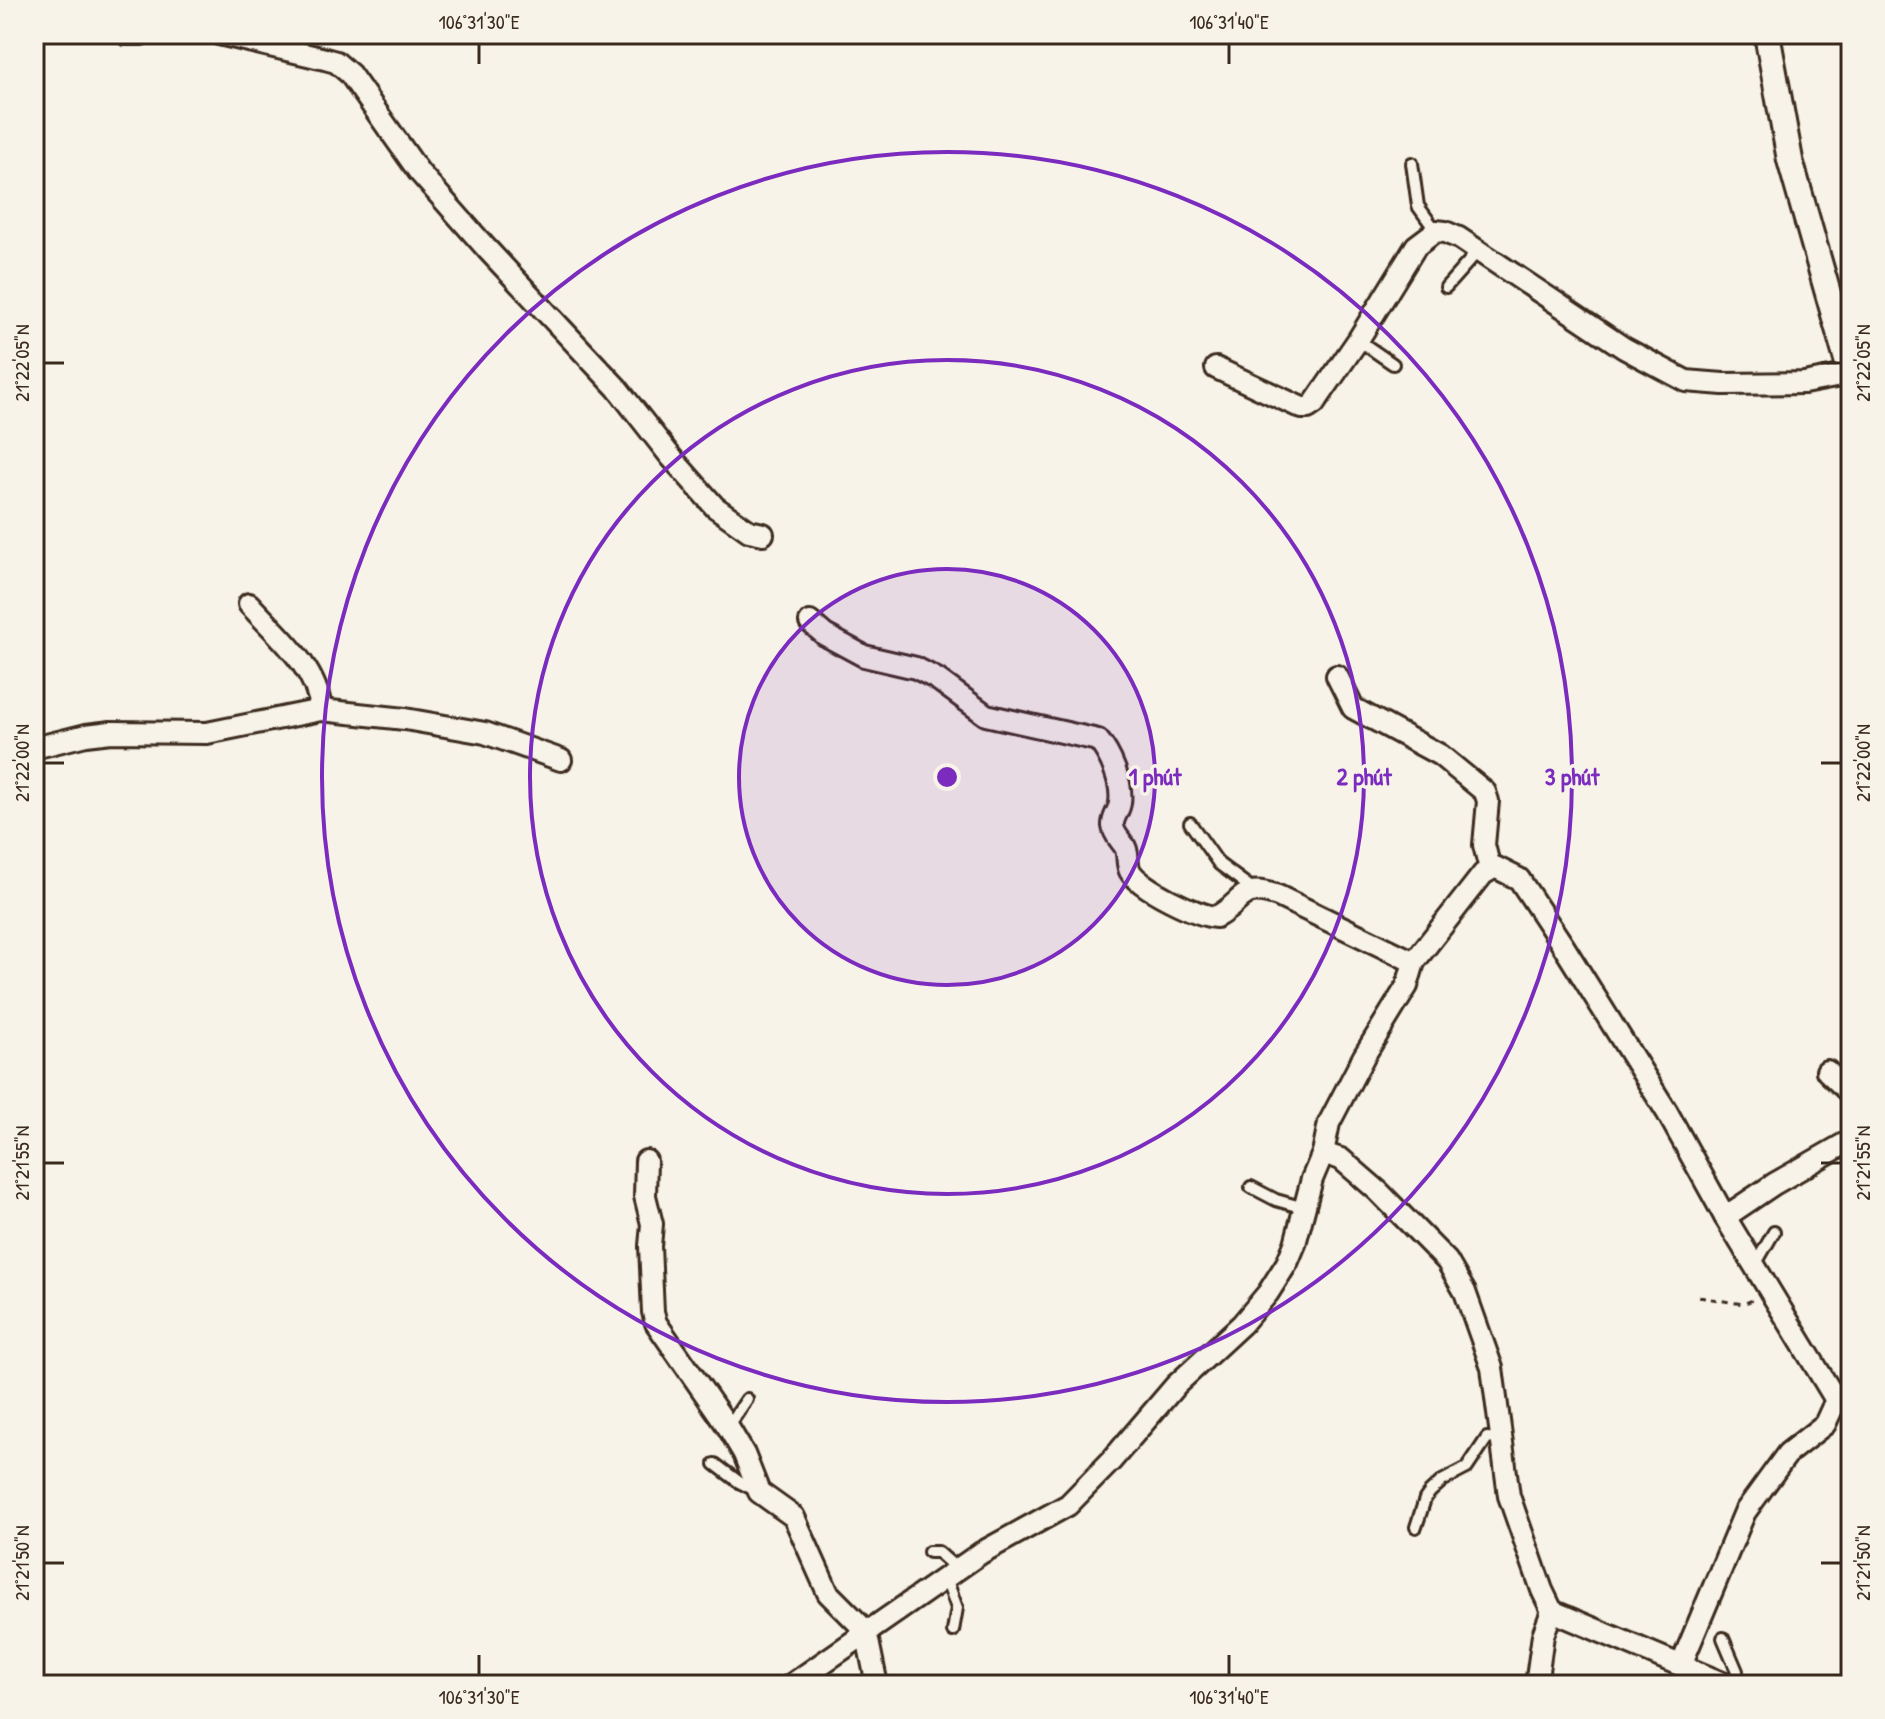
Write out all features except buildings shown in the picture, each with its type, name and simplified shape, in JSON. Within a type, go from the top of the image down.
[{"type":"street","points":[[126,34],[141,34]]},
{"type":"street","points":[[219,34],[336,62],[350,74],[419,172],[617,388],[715,507],[749,531],[763,534]]},
{"type":"street","points":[[1216,368],[1308,408],[1314,404],[1358,340],[1416,246],[1436,231],[1452,234],[1479,250],[1590,327],[1686,381],[1804,383],[1851,374],[1790,160],[1767,34]]},
{"type":"street","points":[[249,604],[310,675],[319,693],[321,710]]},
{"type":"street","points":[[810,622],[825,635],[864,656],[916,668],[937,679],[986,715],[1098,740],[1108,753],[1120,788],[1120,804],[1112,822],[1113,830],[1127,852],[1131,872],[1136,879],[1170,900],[1206,916],[1216,917],[1248,892],[1254,890],[1278,896],[1414,962]]},
{"type":"street","points":[[1337,676],[1353,708],[1440,755],[1485,792],[1488,801],[1484,845],[1490,869]]},
{"type":"street","points":[[34,748],[111,732],[207,733],[321,710],[405,719],[485,733],[561,760]]},
{"type":"street","points":[[791,1685],[981,1553],[1068,1505],[1111,1461],[1160,1403],[1242,1324],[1268,1293],[1295,1244],[1329,1123],[1371,1042],[1407,986],[1414,962],[1490,869],[1501,868],[1519,879],[1667,1112],[1754,1267],[1836,1400]]},
{"type":"street","points":[[1827,1071],[1851,1094]]},
{"type":"street","points":[[1725,1217],[1774,1184],[1851,1140]]},
{"type":"street","points":[[1323,1153],[1341,1159],[1378,1191],[1457,1276],[1473,1309],[1492,1368],[1499,1439],[1509,1496],[1552,1611],[1727,1685]]},
{"type":"street","points":[[646,1161],[645,1196],[652,1224],[653,1312],[661,1331],[728,1427],[744,1454],[759,1492],[794,1517],[828,1593],[866,1631],[877,1685]]},
{"type":"street","points":[[1681,1665],[1745,1512],[1788,1453],[1825,1424],[1836,1400],[1851,1385]]},
{"type":"street","points":[[1536,1685],[1543,1635],[1552,1611]]},
{"type":"lane","points":[[1412,163],[1418,206],[1436,231]]},
{"type":"lane","points":[[1446,287],[1479,250]]},
{"type":"lane","points":[[1358,340],[1393,364]]},
{"type":"lane","points":[[1190,823],[1219,864],[1254,890]]},
{"type":"lane","points":[[1251,1187],[1276,1200],[1304,1208]]},
{"type":"lane","points":[[1754,1267],[1774,1232]]},
{"type":"lane","points":[[728,1427],[747,1399]]},
{"type":"lane","points":[[1416,1527],[1430,1492],[1442,1481],[1467,1468],[1487,1438],[1499,1439]]},
{"type":"lane","points":[[715,1464],[759,1492]]},
{"type":"lane","points":[[929,1552],[938,1552],[952,1574],[957,1608],[953,1631]]},
{"type":"lane","points":[[1723,1638],[1737,1671],[1737,1685]]},
{"type":"path","points":[[1699,1297],[1743,1304],[1768,1290]]}]
